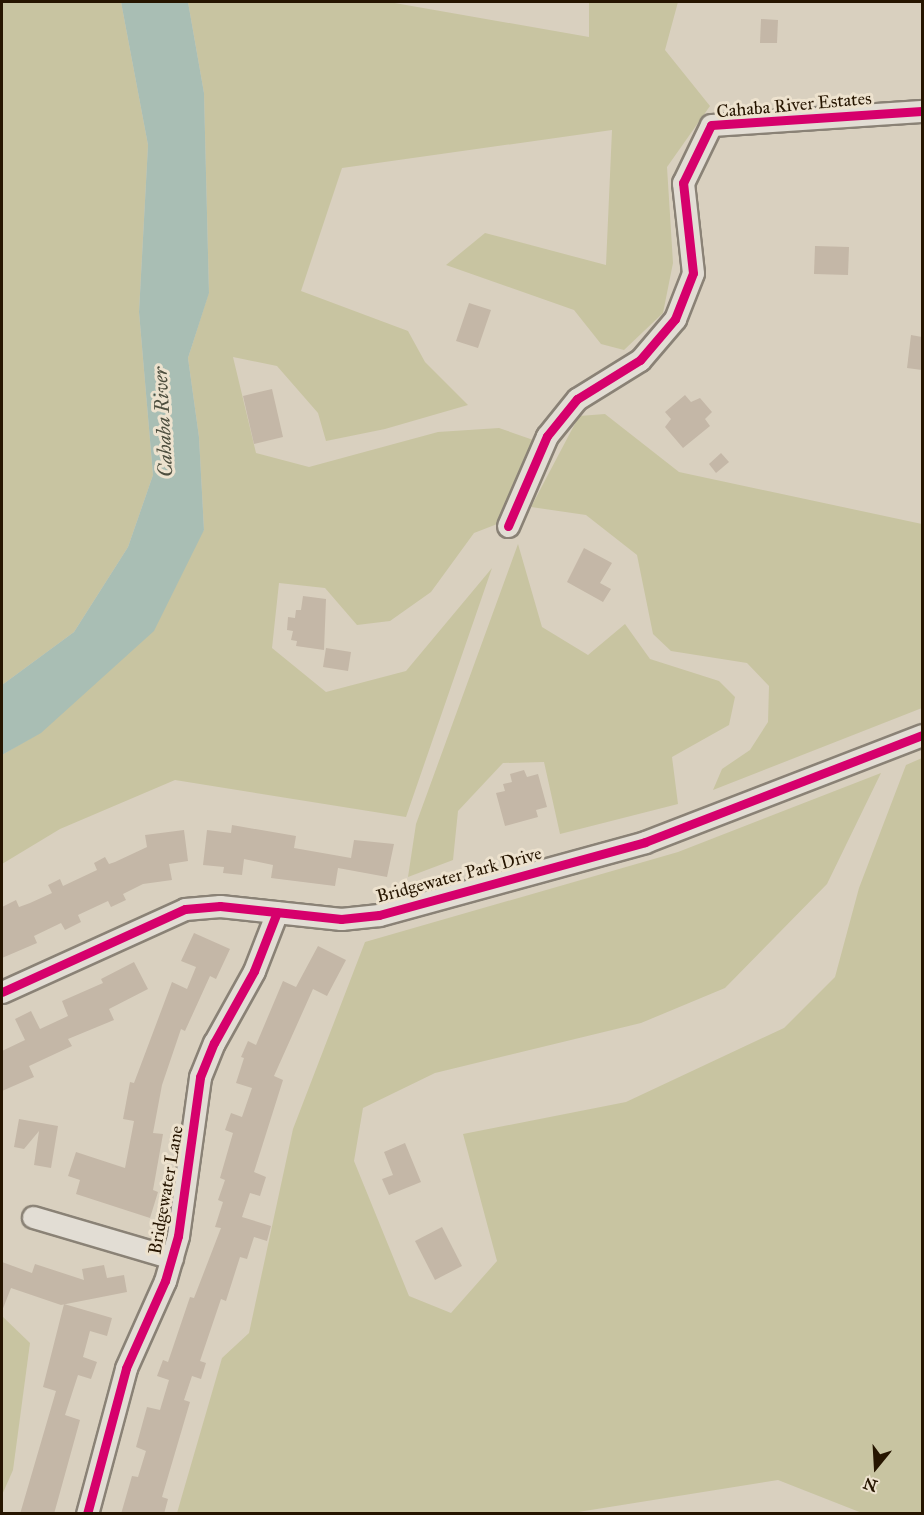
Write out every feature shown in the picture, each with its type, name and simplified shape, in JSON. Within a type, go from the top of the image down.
[{"type":"street","name":"Cahaba River Estates","points":[[508,526],[547,436],[577,399],[640,360],[675,319],[693,273],[683,183],[711,125],[922,111]]},
{"type":"street","name":"Bridgewater Park Drive","points":[[2,992],[167,915],[203,906],[341,919],[379,915],[645,842],[922,735]]},
{"type":"street","name":"Bridgewater Lane","points":[[87,1514],[126,1368],[172,1258],[186,1184],[200,1077],[218,1034],[254,970],[277,912]]},
{"type":"street","points":[[33,1217],[172,1258]]},
{"type":"shaded area","points":[[2,2],[121,2],[148,145],[139,312],[153,475],[128,547],[74,632],[2,685]]},
{"type":"shaded area","points":[[188,2],[389,2],[589,37],[589,2],[678,2],[665,50],[710,106],[667,167],[673,263],[663,313],[624,350],[601,344],[574,310],[446,265],[485,233],[606,265],[612,130],[342,168],[301,291],[408,331],[425,362],[468,405],[385,429],[326,441],[318,413],[277,366],[233,357],[256,453],[309,467],[438,432],[499,428],[539,442],[505,521],[474,533],[431,592],[390,621],[357,625],[325,588],[279,583],[272,648],[326,692],[406,671],[492,568],[406,817],[175,780],[60,829],[2,864],[2,755],[41,732],[204,530],[199,437],[188,358],[209,292],[204,93]]},
{"type":"shaded area","points":[[605,414],[679,472],[922,524],[922,708],[713,790],[722,769],[750,750],[768,722],[769,686],[747,663],[671,651],[653,634],[637,555],[586,515],[531,507],[579,416]]},
{"type":"shaded area","points":[[518,544],[542,627],[588,655],[625,624],[650,659],[719,681],[735,697],[729,725],[672,757],[678,804],[560,834],[544,762],[503,763],[458,811],[453,860],[408,877],[416,824]]},
{"type":"shaded area","points":[[922,758],[922,1513],[862,1513],[778,1480],[572,1513],[177,1513],[222,1358],[249,1333],[293,1129],[365,942],[678,852],[881,773],[827,884],[725,988],[641,1023],[435,1073],[363,1108],[354,1161],[409,1296],[451,1313],[497,1261],[463,1134],[626,1102],[784,1028],[835,977],[859,888],[906,765]]},
{"type":"shaded area","points":[[2,1316],[30,1343],[13,1470],[2,1495]]},
{"type":"water","name":"Cahaba River","points":[[121,2],[188,2],[204,93],[209,293],[188,358],[199,437],[204,530],[154,631],[41,733],[2,755],[2,685],[74,632],[128,547],[153,475],[139,312],[148,145]]},
{"type":"building","points":[[761,19],[778,20],[777,43],[760,43]]},
{"type":"building","points":[[815,246],[849,247],[848,275],[814,274]]},
{"type":"building","points":[[469,303],[491,310],[478,348],[456,341]]},
{"type":"building","points":[[911,335],[922,337],[922,370],[907,368]]},
{"type":"building","points":[[272,389],[283,437],[254,444],[243,396]]},
{"type":"building","points":[[685,395],[691,402],[700,398],[712,412],[705,419],[710,426],[683,448],[665,427],[671,419],[665,412]]},
{"type":"building","points":[[721,453],[729,462],[716,473],[709,464]]},
{"type":"building","points":[[584,548],[612,563],[600,583],[611,589],[603,602],[567,582]]},
{"type":"building","points":[[303,596],[326,599],[324,650],[296,646],[297,641],[291,640],[293,631],[287,630],[288,617],[295,618],[296,610],[301,610]]},
{"type":"building","points":[[326,648],[351,652],[348,671],[323,667]]},
{"type":"building","points":[[524,770],[527,777],[538,774],[547,807],[536,810],[538,817],[505,826],[496,793],[505,791],[503,784],[512,782],[510,774]]},
{"type":"building","points":[[232,825],[296,836],[294,848],[351,858],[354,840],[394,844],[387,877],[338,868],[335,886],[271,878],[273,865],[244,859],[242,875],[223,873],[224,867],[203,865],[207,830],[231,833]]},
{"type":"building","points":[[184,830],[188,861],[169,864],[172,880],[143,884],[123,894],[126,900],[111,907],[108,901],[78,915],[81,922],[65,930],[61,923],[34,936],[37,943],[2,958],[2,907],[16,900],[19,907],[30,903],[52,893],[48,885],[60,879],[63,886],[97,870],[94,863],[105,857],[109,864],[147,847],[145,835]]},
{"type":"building","points":[[194,933],[230,949],[216,979],[210,976],[185,1031],[181,1029],[162,1085],[153,1133],[163,1134],[153,1190],[158,1192],[150,1218],[76,1194],[80,1180],[68,1176],[76,1152],[125,1168],[134,1121],[123,1119],[130,1082],[134,1083],[172,982],[187,989],[196,967],[181,961]]},
{"type":"building","points":[[318,946],[346,960],[327,996],[313,989],[274,1076],[283,1080],[254,1172],[266,1177],[260,1196],[250,1193],[242,1217],[271,1226],[267,1241],[254,1237],[247,1259],[240,1257],[226,1301],[221,1299],[200,1361],[206,1363],[201,1379],[192,1376],[184,1400],[190,1402],[162,1497],[168,1499],[164,1514],[121,1514],[132,1476],[138,1477],[146,1451],[136,1447],[147,1407],[160,1410],[169,1380],[157,1376],[163,1360],[168,1362],[190,1297],[194,1298],[221,1228],[215,1227],[223,1202],[218,1200],[225,1180],[220,1178],[233,1133],[225,1130],[231,1113],[242,1117],[252,1088],[236,1083],[244,1058],[241,1057],[248,1041],[256,1045],[283,981],[296,987]]},
{"type":"building","points":[[134,962],[148,989],[109,1009],[114,1020],[68,1039],[72,1046],[29,1066],[34,1077],[2,1091],[2,1051],[25,1040],[15,1019],[31,1011],[40,1029],[68,1016],[62,1001],[103,983],[101,979]]},
{"type":"building","points":[[19,1119],[58,1126],[51,1168],[34,1165],[39,1131],[24,1149],[14,1147]]},
{"type":"building","points":[[405,1143],[421,1182],[389,1195],[382,1179],[393,1175],[384,1152]]},
{"type":"building","points":[[442,1227],[462,1266],[435,1280],[415,1241]]},
{"type":"building","points":[[2,1262],[32,1273],[35,1264],[84,1280],[82,1269],[104,1265],[107,1278],[124,1275],[127,1292],[61,1305],[11,1288],[2,1311]]},
{"type":"building","points":[[64,1304],[112,1318],[107,1336],[90,1331],[83,1357],[97,1362],[91,1379],[78,1375],[65,1415],[80,1420],[54,1514],[20,1514],[56,1391],[43,1387]]},
{"type":"cycle path","points":[[508,526],[547,436],[577,399],[640,360],[675,319],[693,273],[683,183],[711,125],[922,111]]},
{"type":"cycle path","points":[[2,992],[185,909],[220,906],[341,919],[379,915],[645,842],[922,735]]},
{"type":"cycle path","points":[[87,1514],[126,1368],[165,1281],[178,1236],[200,1077],[214,1043],[254,971],[277,912]]}]
